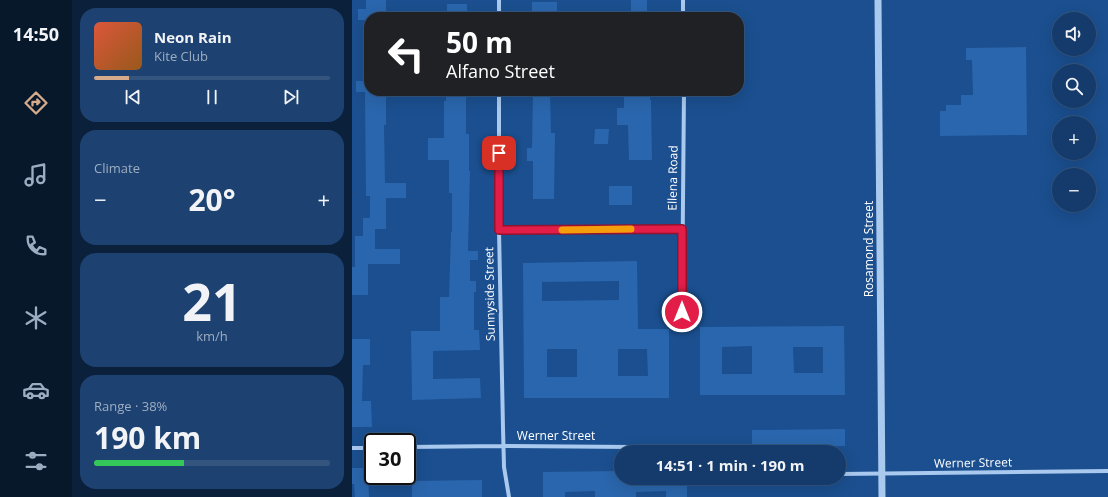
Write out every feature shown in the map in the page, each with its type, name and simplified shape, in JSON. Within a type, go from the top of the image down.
[{"type":"street","points":[[499,0],[499,12]]},
{"type":"street","points":[[683,0],[683,12]]},
{"type":"street","name":"Rosamond Street","points":[[878,0],[882,497]]},
{"type":"street","name":"Sunnyside Street","points":[[499,96],[499,230],[503,446],[504,467],[509,497]]},
{"type":"street","name":"Ellena Road","points":[[682,312],[684,96]]},
{"type":"street","points":[[499,230],[682,229]]},
{"type":"street","name":"Werner Street","points":[[416,447],[614,447]]},
{"type":"street","points":[[352,448],[364,448]]},
{"type":"street","name":"Werner Street","points":[[846,474],[1108,471]]},
{"type":"building","points":[[366,0],[386,0],[386,12],[364,12],[364,20],[358,20],[358,9],[366,9]]},
{"type":"building","points":[[631,0],[647,0],[647,12],[631,12]]},
{"type":"building","points":[[532,2],[557,2],[557,12],[532,12]]},
{"type":"building","points":[[447,4],[467,4],[467,12],[447,12]]},
{"type":"building","points":[[1026,47],[1027,135],[940,136],[940,111],[946,111],[946,105],[961,105],[961,95],[973,95],[972,60],[966,60],[966,48]]},
{"type":"building","points":[[356,81],[364,81],[364,92],[356,92]]},
{"type":"building","points":[[365,96],[386,96],[386,125],[384,125],[385,183],[406,183],[406,198],[386,198],[386,229],[375,229],[375,249],[400,249],[400,264],[368,264],[368,295],[352,295],[352,267],[355,267],[355,236],[363,236],[363,218],[370,218],[370,196],[366,196]]},
{"type":"building","points":[[446,96],[466,96],[466,134],[469,134],[470,171],[468,251],[478,251],[478,260],[470,260],[470,281],[476,281],[476,292],[474,292],[474,330],[479,330],[480,350],[433,351],[433,379],[480,378],[481,398],[412,400],[411,331],[440,331],[440,297],[449,297],[452,193],[449,193],[449,160],[428,160],[428,138],[444,138],[444,101],[446,101]]},
{"type":"building","points":[[533,96],[550,96],[551,133],[555,133],[554,199],[533,199],[533,161],[527,161],[527,148],[532,148]]},
{"type":"building","points":[[624,96],[650,96],[652,160],[629,160],[628,125],[617,125],[617,108],[624,108]]},
{"type":"building","points":[[595,129],[609,129],[608,144],[594,144]]},
{"type":"building","points":[[609,186],[632,186],[632,205],[609,205]]},
{"type":"building","points":[[637,261],[638,329],[669,329],[669,398],[524,398],[523,263]],"holes":[[[619,281],[619,300],[542,301],[542,282]],[[547,349],[577,349],[577,377],[547,377]],[[618,349],[647,349],[648,376],[618,376]]]},
{"type":"building","points":[[844,326],[845,395],[700,395],[700,327]],"holes":[[[752,346],[752,374],[722,374],[722,347]],[[793,347],[823,347],[823,373],[794,373]]]},
{"type":"building","points":[[352,339],[370,339],[370,365],[363,365],[362,401],[371,401],[372,427],[352,427]]},
{"type":"building","points":[[845,429],[845,445],[752,445],[752,430]]},
{"type":"building","points":[[352,468],[364,468],[364,485],[369,485],[369,497],[355,497],[354,484],[352,484]]},
{"type":"building","points":[[614,471],[614,485],[687,485],[687,497],[666,497],[666,491],[636,492],[636,497],[595,497],[595,491],[565,492],[565,497],[543,497],[543,472]]},
{"type":"building","points":[[482,480],[482,497],[412,497],[412,485],[416,485],[416,481]]},
{"type":"slow traffic","points":[[562,230],[631,229]]},
{"type":"route","points":[[499,153],[499,230],[682,229],[682,312]]}]
